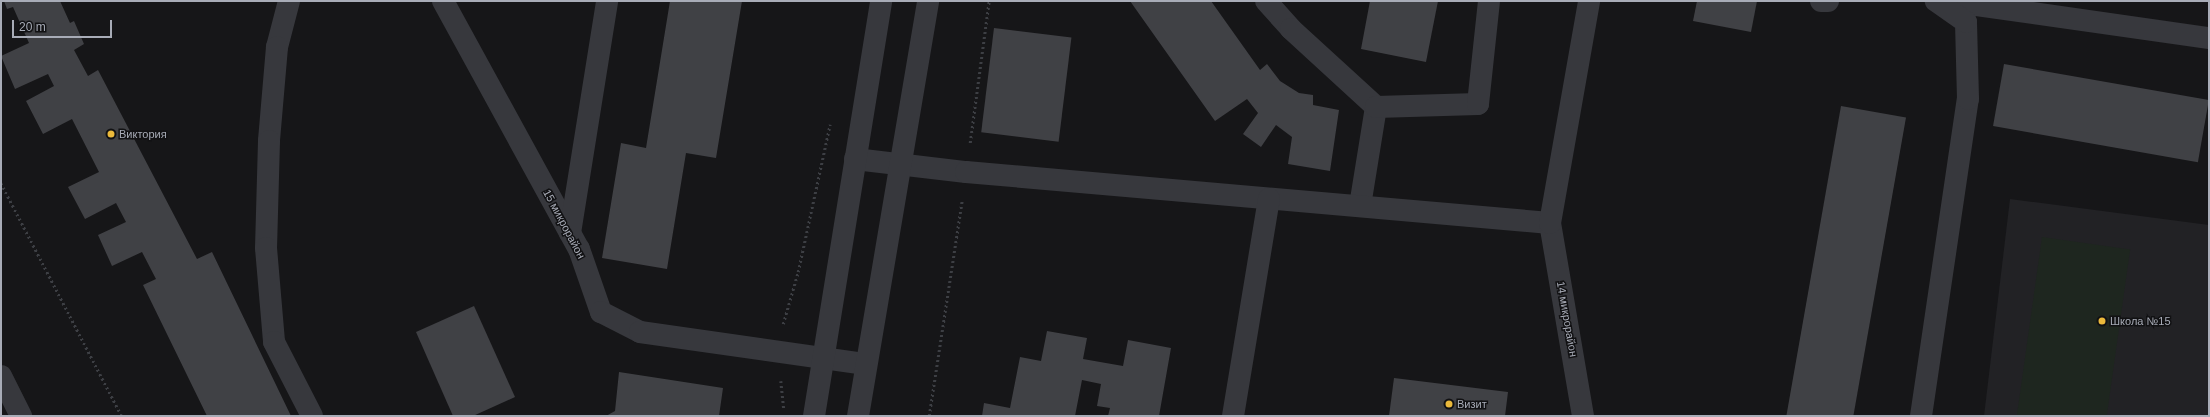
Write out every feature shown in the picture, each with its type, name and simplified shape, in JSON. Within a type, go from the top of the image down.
[{"type":"street","points":[[289,1],[277,47],[269,141],[266,248],[274,342],[312,416]]},
{"type":"street","name":"15 микрорайон","points":[[443,1],[579,249],[601,312],[640,332],[775,353],[823,357],[866,364]]},
{"type":"street","points":[[570,233],[607,1]]},
{"type":"street","points":[[814,416],[881,1]]},
{"type":"street","points":[[858,416],[928,1]]},
{"type":"street","points":[[1266,1],[1291,29],[1376,107],[1478,104],[1489,1]]},
{"type":"street","name":"14 микрорайон","points":[[1584,416],[1550,223],[1589,1]]},
{"type":"street","points":[[1821,1],[1828,1]]},
{"type":"street","points":[[1921,416],[1968,99],[1966,22],[1936,1]]},
{"type":"street","points":[[1948,1],[2209,38]]},
{"type":"street","points":[[1360,206],[1376,107]]},
{"type":"street","points":[[855,159],[966,172],[1550,223]]},
{"type":"street","points":[[1233,416],[1269,199]]},
{"type":"street","points":[[1,376],[21,416]]},
{"type":"path","points":[[929,416],[966,172],[989,1]]},
{"type":"path","points":[[785,416],[780,372],[775,353],[798,272],[831,120]]},
{"type":"path","points":[[1,183],[122,416]]},
{"type":"shaded area","name":"Школа №15","points":[[2010,199],[2209,225],[2209,416],[1984,416]]},
{"type":"shaded area","points":[[2042,237],[2130,249],[2107,416],[2017,416]]},
{"type":"building","points":[[4,1],[60,1],[70,23],[74,21],[84,44],[74,50],[88,76],[98,70],[197,259],[212,252],[291,416],[207,416],[143,285],[156,279],[142,252],[112,266],[98,235],[126,222],[116,203],[85,219],[68,187],[99,172],[72,119],[43,134],[26,101],[54,86],[48,74],[15,89],[1,56],[29,43],[13,7],[7,9]]},
{"type":"building","points":[[670,1],[742,1],[716,158],[686,153],[667,269],[602,258],[621,143],[646,148]]},
{"type":"building","points":[[1130,1],[1211,1],[1260,70],[1267,64],[1280,81],[1299,93],[1313,95],[1313,105],[1339,110],[1330,171],[1288,164],[1292,137],[1276,125],[1261,147],[1243,134],[1258,113],[1247,99],[1215,121]]},
{"type":"building","points":[[1370,1],[1438,1],[1426,62],[1361,49]]},
{"type":"building","points":[[1697,1],[1757,1],[1751,32],[1693,21]]},
{"type":"building","points":[[994,28],[1071,38],[1059,142],[981,132]]},
{"type":"building","points":[[2004,64],[2209,100],[2198,162],[1993,126]]},
{"type":"building","points":[[1841,106],[1906,117],[1853,416],[1786,416]]},
{"type":"building","points":[[474,306],[515,397],[473,416],[453,416],[416,332]]},
{"type":"building","points":[[1047,331],[1087,338],[1083,359],[1123,366],[1128,340],[1171,348],[1159,416],[1108,416],[1110,408],[1097,406],[1101,384],[1082,380],[1075,416],[982,416],[984,403],[1010,408],[1020,357],[1041,361]]},
{"type":"building","points":[[619,372],[723,388],[719,416],[606,416],[615,411]]},
{"type":"building","name":"Визит","points":[[1394,378],[1508,392],[1505,416],[1389,416]]},
{"type":"place","name":"Виктория","points":[[111,134]]},
{"type":"place","name":"Школа №15","points":[[2102,321]]},
{"type":"place","name":"Визит","points":[[1449,404]]}]
